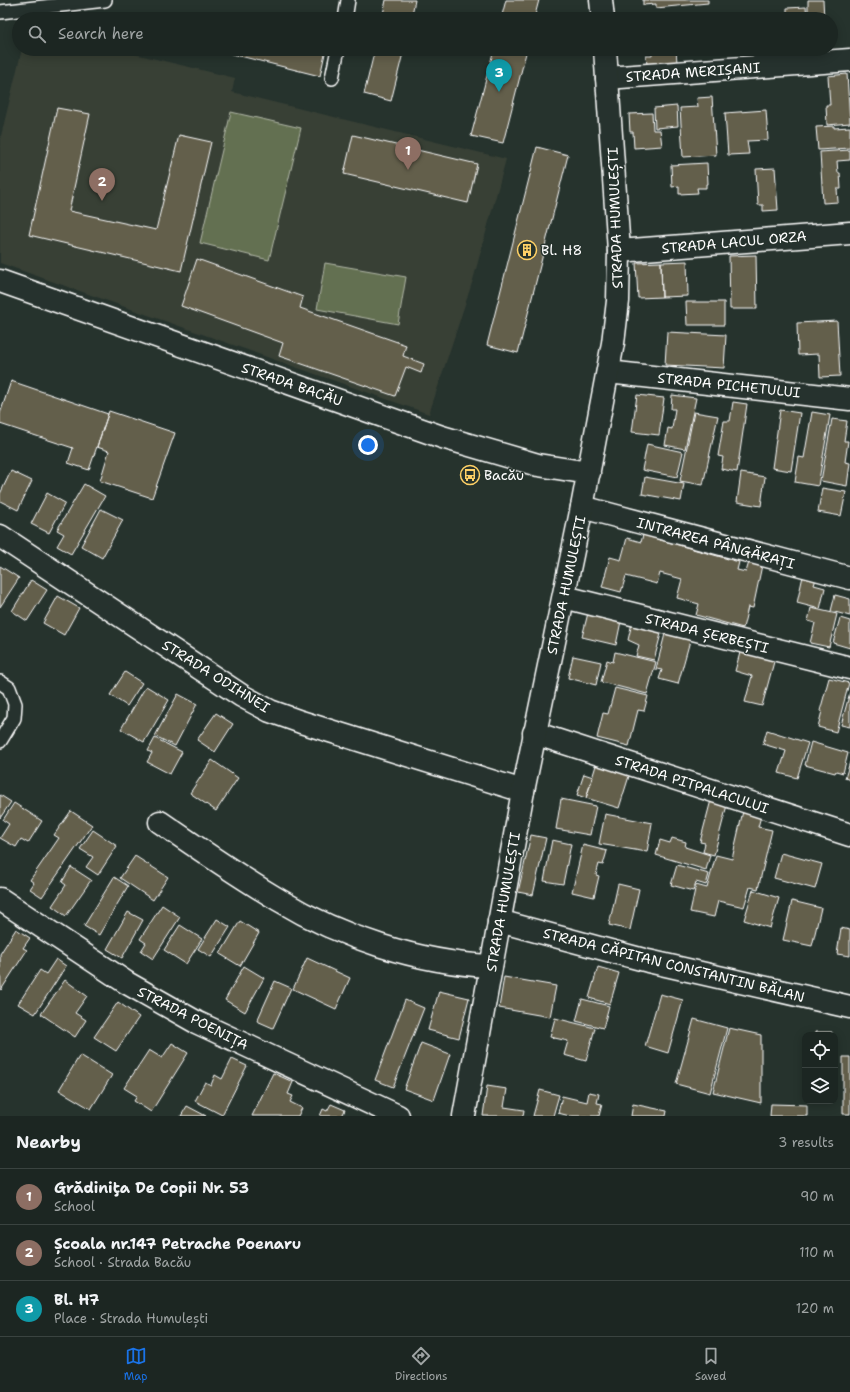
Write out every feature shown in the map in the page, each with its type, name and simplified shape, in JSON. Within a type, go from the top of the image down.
[{"type":"street","points":[[601,0],[602,12]]},
{"type":"street","name":"STRADA HUMULEȘTI","points":[[464,1116],[534,733],[564,598],[608,372],[618,302],[619,251],[605,56]]},
{"type":"street","name":"STRADA MERIȘANI","points":[[607,78],[850,60]]},
{"type":"street","name":"STRADA LACUL ORZA","points":[[619,251],[850,233]]},
{"type":"street","name":"STRADA BACĂU","points":[[0,281],[442,437],[538,465],[589,472]]},
{"type":"street","name":"STRADA PICHETULUI","points":[[608,372],[850,399]]},
{"type":"street","name":"INTRAREA PÂNGĂRAȚI","points":[[582,507],[850,578]]},
{"type":"street","name":"STRADA ODIHNEI","points":[[0,536],[236,692],[270,711],[309,725],[523,791]]},
{"type":"street","name":"STRADA ȘERBEȘTI","points":[[564,598],[850,668]]},
{"type":"street","name":"STRADA PITPALACULUI","points":[[534,733],[850,835]]},
{"type":"street","points":[[160,822],[280,901],[343,932],[398,950],[437,960],[468,965],[491,966]]},
{"type":"street","name":"STRADA POENIȚA","points":[[0,899],[127,983],[196,1022],[398,1116]]},
{"type":"street","name":"STRADA CĂPITAN CONSTANTIN BĂLAN","points":[[499,921],[648,961],[850,1006]]},
{"type":"lane","points":[[0,12],[105,0]]},
{"type":"lane","points":[[346,12],[348,0]]},
{"type":"lane","points":[[332,78],[337,56]]},
{"type":"lane","points":[[0,682],[9,688],[15,704],[14,718],[0,741]]},
{"type":"shaded area","points":[[20,56],[143,56],[235,78],[232,92],[506,159],[473,280],[429,414],[0,263],[0,140]]},
{"type":"green space","points":[[231,112],[301,128],[269,260],[200,243]]},
{"type":"green space","points":[[325,263],[406,277],[398,324],[317,309]]},
{"type":"building","points":[[386,0],[415,0],[412,12],[383,12]]},
{"type":"building","points":[[506,0],[539,0],[536,12],[503,12]]},
{"type":"building","points":[[643,0],[708,0],[708,3],[656,8],[656,4],[643,5]]},
{"type":"building","points":[[808,0],[823,0],[824,12],[808,12]]},
{"type":"building","points":[[806,7],[806,12],[787,12],[787,8]]},
{"type":"building","points":[[240,56],[324,56],[320,76]]},
{"type":"building","points":[[373,56],[402,56],[391,101],[364,94]]},
{"type":"building","points":[[492,56],[525,56],[503,143],[471,136]]},
{"type":"building","points":[[646,56],[676,56],[677,63],[647,65]]},
{"type":"building","points":[[847,74],[850,123],[827,125],[826,105],[830,105],[828,76]]},
{"type":"building","points":[[712,97],[716,155],[683,157],[680,108],[698,107],[697,98]]},
{"type":"building","points":[[677,106],[678,126],[655,128],[654,108]]},
{"type":"building","points":[[57,108],[90,114],[69,211],[156,230],[179,135],[211,142],[181,271],[29,235]]},
{"type":"building","points":[[766,110],[768,140],[747,141],[749,154],[728,155],[725,113]]},
{"type":"building","points":[[652,113],[653,130],[660,130],[662,146],[634,148],[633,132],[630,132],[629,114]]},
{"type":"building","points":[[834,126],[834,128],[850,127],[850,148],[818,150],[816,127]]},
{"type":"building","points":[[353,135],[477,164],[468,203],[344,174]]},
{"type":"building","name":"Bl. H8","points":[[537,147],[568,155],[518,353],[487,345]]},
{"type":"building","points":[[850,150],[850,160],[837,161],[838,173],[840,173],[841,189],[837,189],[838,202],[823,203],[820,152]]},
{"type":"building","points":[[707,163],[708,184],[706,184],[706,188],[697,188],[698,193],[679,194],[679,186],[672,187],[671,165]]},
{"type":"building","points":[[775,168],[778,210],[763,211],[763,205],[758,205],[756,169]]},
{"type":"building","points":[[756,255],[757,309],[730,309],[729,256]]},
{"type":"building","points":[[197,259],[303,297],[300,308],[406,345],[403,356],[424,364],[421,373],[406,367],[395,396],[279,356],[283,343],[181,306]]},
{"type":"building","points":[[687,261],[688,296],[662,297],[661,262]]},
{"type":"building","points":[[661,262],[662,297],[638,298],[636,263]]},
{"type":"building","points":[[686,302],[724,302],[724,325],[687,325]]},
{"type":"building","points":[[837,321],[840,376],[820,377],[819,354],[798,355],[797,323]]},
{"type":"building","points":[[667,332],[726,335],[724,368],[665,365]]},
{"type":"building","points":[[11,381],[108,414],[89,470],[68,463],[73,448],[0,424],[0,414]]},
{"type":"building","points":[[637,395],[664,398],[659,435],[632,432]]},
{"type":"building","points":[[672,395],[696,398],[685,449],[665,445],[668,428],[672,429],[675,409],[671,409]]},
{"type":"building","points":[[733,402],[747,404],[737,472],[721,469],[723,457],[718,456],[724,421],[730,421]]},
{"type":"building","points":[[780,410],[800,413],[791,471],[772,468]]},
{"type":"building","points":[[109,411],[175,433],[152,498],[100,481],[109,451],[97,447]]},
{"type":"building","points":[[694,412],[718,416],[703,485],[680,481]]},
{"type":"building","points":[[812,412],[830,415],[818,486],[795,482],[799,457],[804,458]]},
{"type":"building","points":[[832,419],[847,421],[844,441],[848,441],[845,462],[850,463],[847,486],[821,481]]},
{"type":"building","points":[[647,444],[683,452],[677,477],[642,470]]},
{"type":"building","points":[[11,471],[32,481],[18,510],[0,501],[0,494]]},
{"type":"building","points":[[741,473],[765,477],[761,506],[737,502]]},
{"type":"building","points":[[645,477],[684,484],[681,501],[642,494]]},
{"type":"building","points":[[84,484],[105,496],[71,554],[57,546],[64,534],[57,530]]},
{"type":"building","points":[[822,488],[846,492],[841,516],[818,512]]},
{"type":"building","points":[[47,493],[65,503],[49,533],[31,524]]},
{"type":"building","points":[[101,509],[123,520],[102,558],[81,546]]},
{"type":"building","points":[[643,535],[739,562],[737,570],[746,572],[749,562],[762,565],[753,608],[748,607],[743,628],[696,615],[699,604],[677,598],[682,579],[660,573],[657,584],[626,576],[621,592],[602,587],[610,557],[621,560],[627,538],[641,542]]},
{"type":"building","points":[[0,566],[19,578],[0,607]]},
{"type":"building","points":[[803,576],[816,579],[814,585],[825,588],[820,609],[797,603]]},
{"type":"building","points":[[31,580],[47,590],[27,621],[12,611]]},
{"type":"building","points":[[835,595],[850,599],[850,616],[831,611]]},
{"type":"building","points":[[58,596],[79,608],[64,635],[43,623]]},
{"type":"building","points":[[811,608],[837,614],[829,647],[810,643],[815,623],[808,621]]},
{"type":"building","points":[[588,613],[621,621],[616,645],[582,637]]},
{"type":"building","points":[[840,618],[850,621],[850,648],[833,643]]},
{"type":"building","points":[[632,623],[662,630],[654,660],[636,656],[639,645],[628,640]]},
{"type":"building","points":[[666,630],[691,637],[678,684],[659,679],[662,670],[656,669]]},
{"type":"building","points":[[741,649],[775,658],[762,706],[745,702],[752,676],[735,671]]},
{"type":"building","points":[[615,652],[656,662],[647,694],[601,682],[607,660],[613,662]]},
{"type":"building","points":[[573,656],[601,662],[596,685],[568,678]]},
{"type":"building","points":[[125,672],[142,683],[127,706],[110,695]]},
{"type":"building","points":[[829,678],[849,683],[836,732],[818,727],[822,711],[820,711]]},
{"type":"building","points":[[146,686],[169,700],[144,742],[121,729]]},
{"type":"building","points":[[615,688],[648,696],[644,711],[638,710],[629,746],[597,738],[603,713],[608,714]]},
{"type":"building","points":[[850,692],[850,727],[841,725]]},
{"type":"building","points":[[178,694],[197,704],[175,746],[155,736]]},
{"type":"building","points":[[216,713],[233,724],[215,752],[197,740]]},
{"type":"building","points":[[767,730],[808,743],[797,778],[779,773],[786,751],[763,744]]},
{"type":"building","points":[[155,738],[182,752],[170,774],[147,762],[152,753],[148,751]]},
{"type":"building","points":[[811,742],[848,753],[843,773],[836,771],[835,773],[805,765]]},
{"type":"building","points":[[212,760],[238,778],[216,811],[190,793]]},
{"type":"building","points":[[597,762],[630,773],[619,808],[586,798]]},
{"type":"building","points":[[850,762],[850,780],[845,778]]},
{"type":"building","points":[[584,774],[593,777],[586,798],[577,795]]},
{"type":"building","points":[[0,795],[11,802],[0,818]]},
{"type":"building","points":[[561,799],[596,806],[590,835],[556,829]]},
{"type":"building","points":[[711,800],[727,805],[714,855],[703,852],[705,843],[700,842]]},
{"type":"building","points":[[14,803],[42,821],[28,843],[21,839],[16,847],[0,838],[9,824],[3,820]]},
{"type":"building","points":[[71,811],[92,825],[42,897],[30,889],[34,883],[30,880],[59,838],[54,835]]},
{"type":"building","points":[[743,811],[761,816],[758,827],[772,830],[758,889],[750,887],[744,907],[718,901],[714,917],[690,912],[696,885],[707,888],[716,855],[732,859]]},
{"type":"building","points":[[605,814],[652,823],[647,852],[599,844]]},
{"type":"building","points":[[93,830],[117,846],[98,875],[86,867],[93,857],[80,849]]},
{"type":"building","points":[[531,835],[546,838],[533,895],[518,892]]},
{"type":"building","points":[[672,838],[686,842],[685,847],[710,855],[706,870],[656,855],[660,840],[670,843]]},
{"type":"building","points":[[552,840],[571,844],[563,884],[544,881]]},
{"type":"building","points":[[583,845],[607,851],[603,865],[599,864],[596,875],[599,876],[594,897],[572,892]]},
{"type":"building","points":[[781,853],[822,864],[815,889],[774,878]]},
{"type":"building","points":[[135,856],[168,877],[153,900],[120,878]]},
{"type":"building","points":[[677,865],[709,874],[706,885],[696,882],[693,891],[671,885]]},
{"type":"building","points":[[71,867],[91,880],[66,916],[52,906],[66,885],[62,882]]},
{"type":"building","points":[[114,877],[128,886],[99,935],[84,926]]},
{"type":"building","points":[[618,884],[639,889],[630,930],[609,925]]},
{"type":"building","points":[[753,890],[779,898],[770,928],[744,920]]},
{"type":"building","points":[[792,901],[821,908],[812,946],[783,940]]},
{"type":"building","points":[[162,905],[180,917],[153,959],[141,951],[146,943],[140,939]]},
{"type":"building","points":[[128,912],[143,920],[122,958],[107,949]]},
{"type":"building","points":[[217,919],[230,927],[211,957],[198,949]]},
{"type":"building","points":[[240,921],[259,933],[240,966],[220,954]]},
{"type":"building","points":[[180,925],[202,939],[186,964],[164,950]]},
{"type":"building","points":[[841,928],[850,930],[850,956],[837,954]]},
{"type":"building","points":[[16,929],[30,938],[23,948],[27,950],[1,990],[0,954]]},
{"type":"building","points":[[307,958],[350,978],[336,1009],[293,989]]},
{"type":"building","points":[[56,959],[66,966],[35,1014],[18,1004],[40,970],[46,974]]},
{"type":"building","points":[[244,966],[264,978],[245,1012],[225,1000]]},
{"type":"building","points":[[598,967],[619,973],[610,1004],[589,998]]},
{"type":"building","points":[[504,977],[556,986],[550,1017],[499,1008]]},
{"type":"building","points":[[65,980],[87,996],[75,1013],[86,1020],[75,1037],[41,1014]]},
{"type":"building","points":[[275,981],[291,988],[273,1028],[257,1021]]},
{"type":"building","points":[[439,991],[469,998],[459,1038],[428,1030]]},
{"type":"building","points":[[660,994],[683,1000],[668,1053],[645,1046]]},
{"type":"building","points":[[582,999],[609,1006],[603,1028],[576,1021]]},
{"type":"building","points":[[405,1000],[424,1008],[393,1087],[375,1080]]},
{"type":"building","points":[[118,1002],[139,1017],[116,1051],[94,1037]]},
{"type":"building","points":[[555,1018],[595,1028],[586,1061],[564,1055],[568,1041],[550,1037]]},
{"type":"building","points":[[694,1019],[727,1028],[710,1093],[676,1084]]},
{"type":"building","points":[[729,1028],[761,1035],[761,1103],[713,1092]]},
{"type":"building","points":[[172,1043],[188,1053],[151,1112],[134,1101],[137,1096],[124,1088],[149,1050],[162,1058]]},
{"type":"building","points":[[421,1043],[450,1054],[434,1100],[404,1089]]},
{"type":"building","points":[[80,1055],[112,1075],[91,1109],[59,1090]]},
{"type":"building","points":[[843,1057],[850,1057],[850,1114],[843,1114]]},
{"type":"building","points":[[232,1059],[247,1066],[222,1115],[195,1101],[205,1082],[211,1085],[215,1075],[222,1079]]},
{"type":"building","points":[[273,1073],[293,1082],[288,1094],[293,1096],[290,1102],[302,1108],[298,1116],[252,1116]]},
{"type":"building","points":[[487,1086],[507,1089],[504,1107],[524,1110],[523,1116],[483,1116]]},
{"type":"building","points":[[540,1090],[559,1095],[553,1116],[533,1116]]},
{"type":"building","points":[[589,1092],[599,1094],[597,1103],[602,1104],[599,1116],[570,1116],[558,1113],[562,1096],[587,1102]]},
{"type":"building","points":[[331,1104],[345,1110],[342,1116],[320,1116],[323,1109],[327,1111]]},
{"type":"building","points":[[633,1104],[667,1111],[666,1116],[631,1116]]},
{"type":"building","points":[[771,1104],[807,1105],[807,1116],[770,1116]]},
{"type":"building","points":[[187,1106],[206,1116],[181,1116]]},
{"type":"place","name":"Bl. H7","points":[[499,92]]},
{"type":"place","name":"Grădiniţa De Copii Nr. 53","points":[[408,170]]},
{"type":"place","name":"Școala nr.147 Petrache Poenaru","points":[[102,201]]},
{"type":"place","name":"Bl. H8","points":[[527,250]]},
{"type":"place","name":"Bacău","points":[[470,475]]}]
